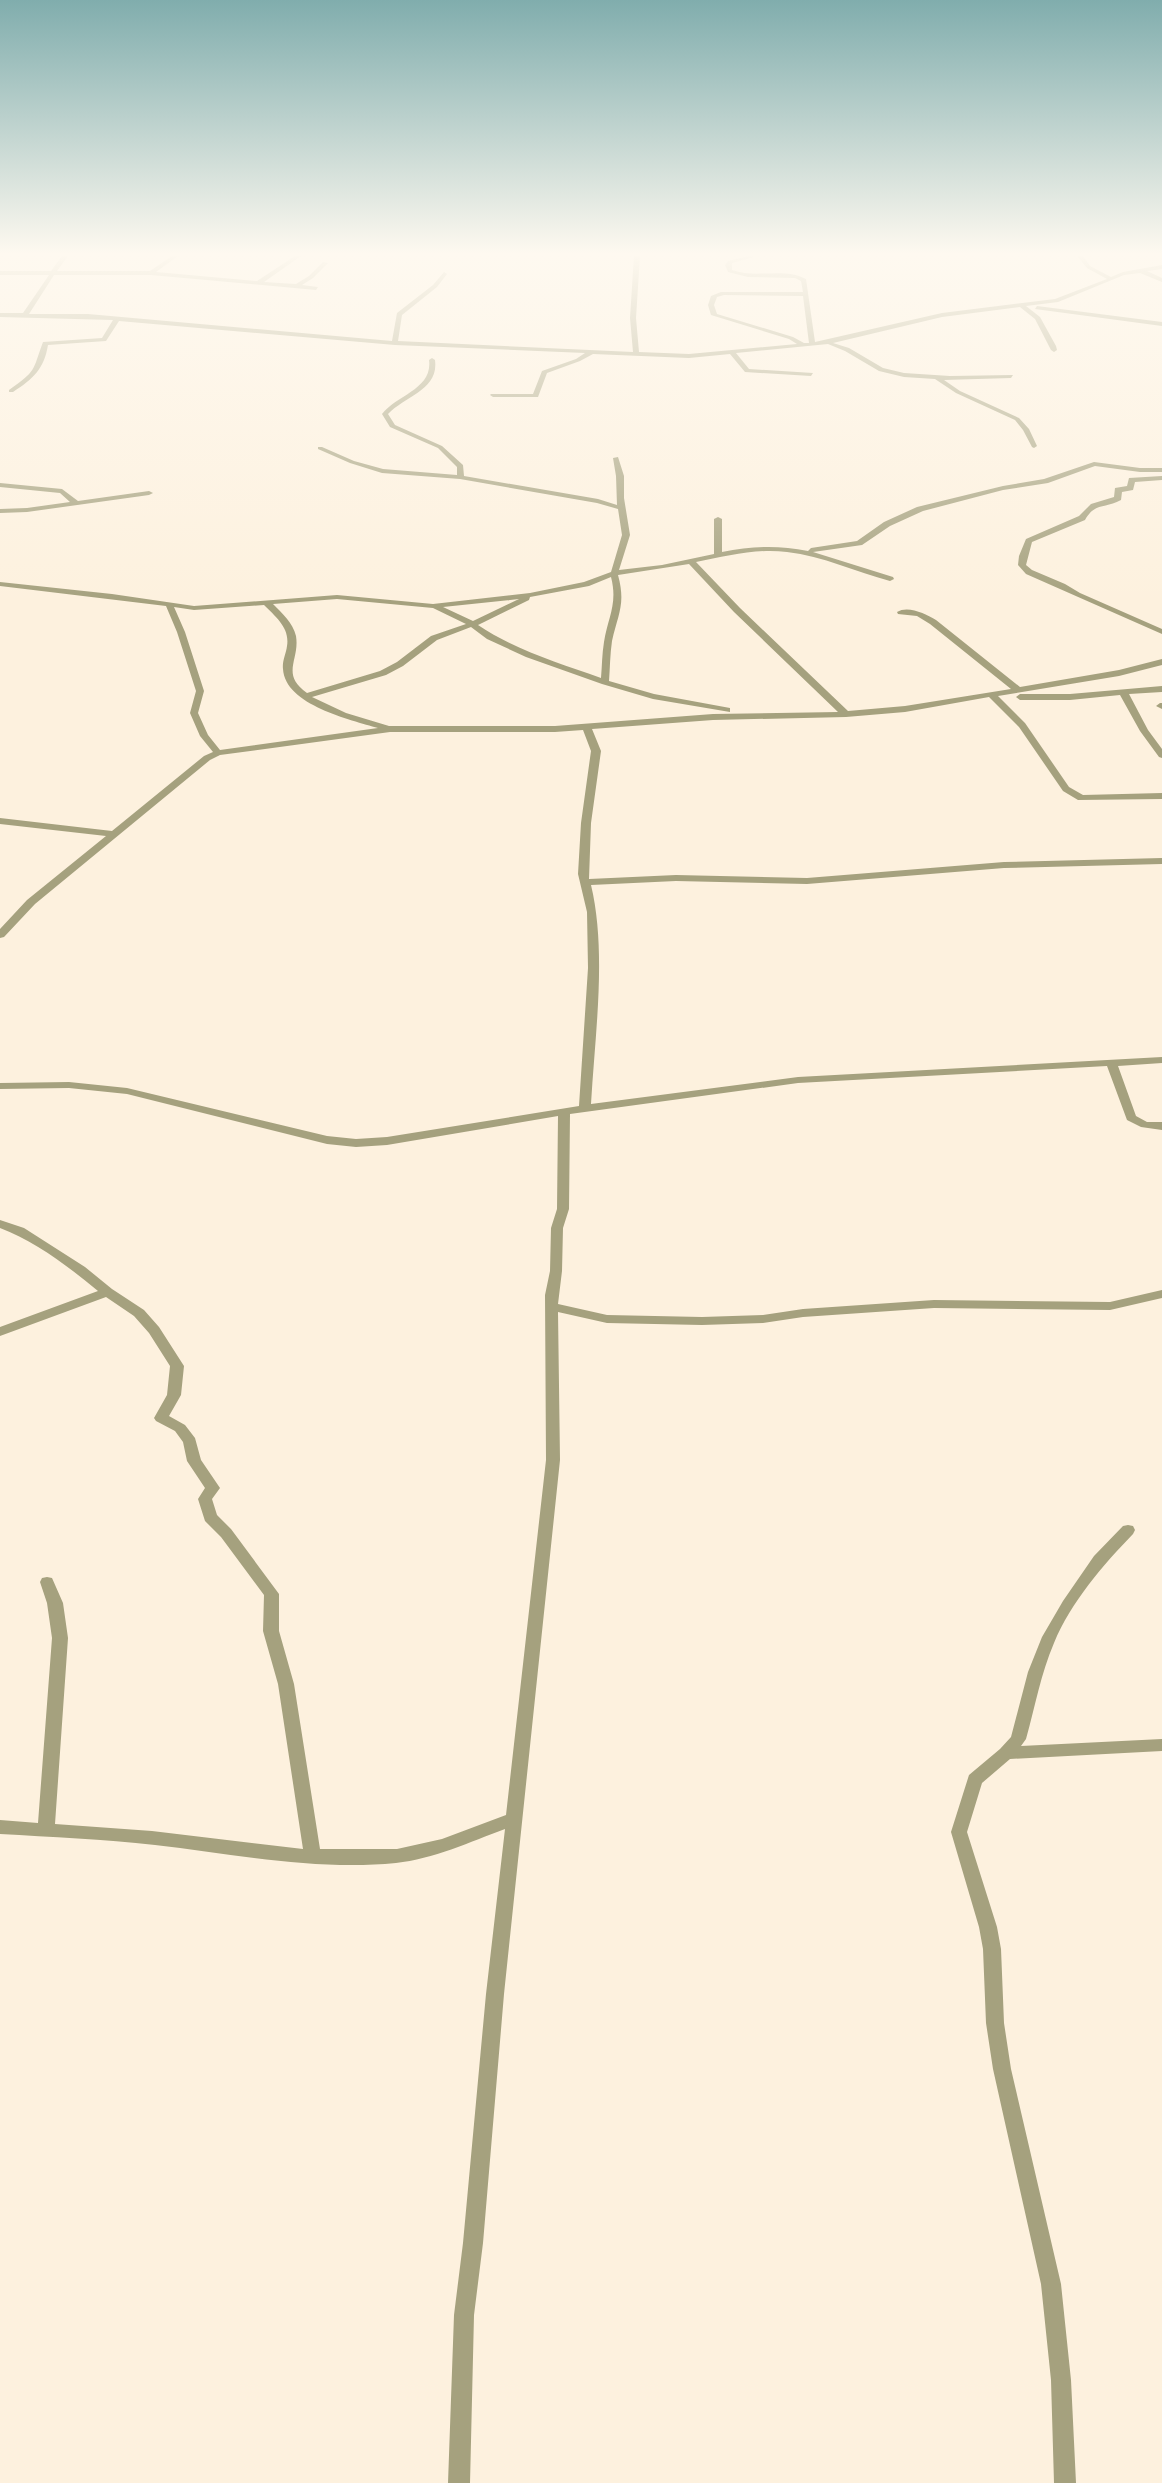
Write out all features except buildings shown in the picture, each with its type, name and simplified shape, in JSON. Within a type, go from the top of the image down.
[{"type":"street","points":[[11,391],[35,372]]},
{"type":"street","points":[[433,372],[425,385],[398,402],[385,414],[392,426],[440,448],[457,461],[461,466],[460,477]]},
{"type":"street","points":[[493,395],[536,396],[544,372]]},
{"type":"street","points":[[765,372],[811,374]]},
{"type":"street","points":[[887,372],[936,376],[1011,376]]},
{"type":"street","points":[[936,376],[958,392],[1017,418],[1023,423],[1034,446]]},
{"type":"street","points":[[320,448],[352,462],[382,471],[460,477],[598,501],[621,508]]},
{"type":"street","points":[[605,682],[608,642],[618,606],[618,589],[614,573],[626,535],[621,508],[620,476],[616,458]]},
{"type":"street","points":[[0,584],[112,596],[194,608],[337,597],[434,606],[530,595],[586,584],[614,573],[750,549],[794,551],[834,548],[858,543],[887,524],[920,509],[1003,488],[1045,481],[1094,464],[1140,470],[1162,470]]},
{"type":"street","points":[[1162,478],[1132,480],[1130,488],[1118,490],[1118,498],[1114,501],[1095,504],[1087,508],[1082,518],[1029,541],[1022,564],[1029,572],[1162,632]]},
{"type":"street","points":[[0,486],[62,491],[76,503]]},
{"type":"street","points":[[0,511],[149,493]]},
{"type":"street","points":[[718,519],[718,554]]},
{"type":"street","points":[[794,551],[816,555],[890,579]]},
{"type":"street","points":[[690,560],[737,610],[846,714]]},
{"type":"street","points":[[307,696],[383,673],[400,664],[434,638],[490,617],[530,595]]},
{"type":"street","points":[[266,602],[290,630],[292,640],[287,671],[293,686],[324,708],[390,729]]},
{"type":"street","points":[[169,605],[181,632],[200,690],[194,714],[204,736],[218,753]]},
{"type":"street","points":[[434,606],[463,618],[490,637],[529,655],[605,682],[677,701],[756,715]]},
{"type":"street","points":[[901,612],[919,614],[933,622],[1019,691]]},
{"type":"street","points":[[0,936],[31,902],[207,758],[218,753],[390,729],[587,728],[756,715],[846,714],[905,709],[1119,673],[1162,662]]},
{"type":"street","points":[[995,695],[1042,698],[1162,690]]},
{"type":"street","points":[[1123,692],[1144,731],[1162,755]]},
{"type":"street","points":[[995,695],[1022,725],[1066,789],[1073,795],[1092,798],[1162,796]]},
{"type":"street","points":[[585,1108],[593,968],[592,912],[584,874],[586,823],[596,751],[587,728]]},
{"type":"street","points":[[0,821],[113,834]]},
{"type":"street","points":[[585,882],[676,878],[807,881],[1004,865],[1157,861],[1162,867]]},
{"type":"street","points":[[0,1086],[69,1085],[128,1091],[327,1140],[356,1143],[387,1141],[585,1108],[798,1080],[1162,1060]]},
{"type":"street","points":[[1111,1063],[1131,1118],[1145,1125],[1162,1126]]},
{"type":"street","points":[[459,2483],[464,2315],[474,2243],[495,1994],[554,1460],[552,1308],[556,1271],[557,1228],[563,1209],[564,1112]]},
{"type":"street","points":[[0,1224],[20,1231],[74,1265],[107,1292],[139,1313],[154,1330],[177,1366],[174,1395],[161,1418],[180,1428],[190,1441],[194,1461],[213,1488],[205,1499],[210,1517],[226,1533],[272,1594],[272,1631],[286,1684],[314,1856]]},
{"type":"street","points":[[0,1332],[107,1292]]},
{"type":"street","points":[[552,1308],[607,1318],[702,1321],[763,1319],[803,1313],[934,1304],[1110,1306],[1162,1294]]},
{"type":"street","points":[[1064,2483],[1061,2380],[1051,2284],[1002,2068],[995,2023],[992,1949],[988,1927],[959,1832],[960,1822],[976,1780],[1006,1753],[1018,1739],[1036,1672],[1047,1641],[1068,1605],[1099,1560],[1128,1530]]},
{"type":"street","points":[[46,1830],[60,1638],[55,1603],[47,1582]]},
{"type":"street","points":[[1006,1753],[1162,1745]]},
{"type":"street","points":[[0,1827],[152,1838],[229,1849],[314,1856],[397,1856],[444,1845],[514,1819]]}]
